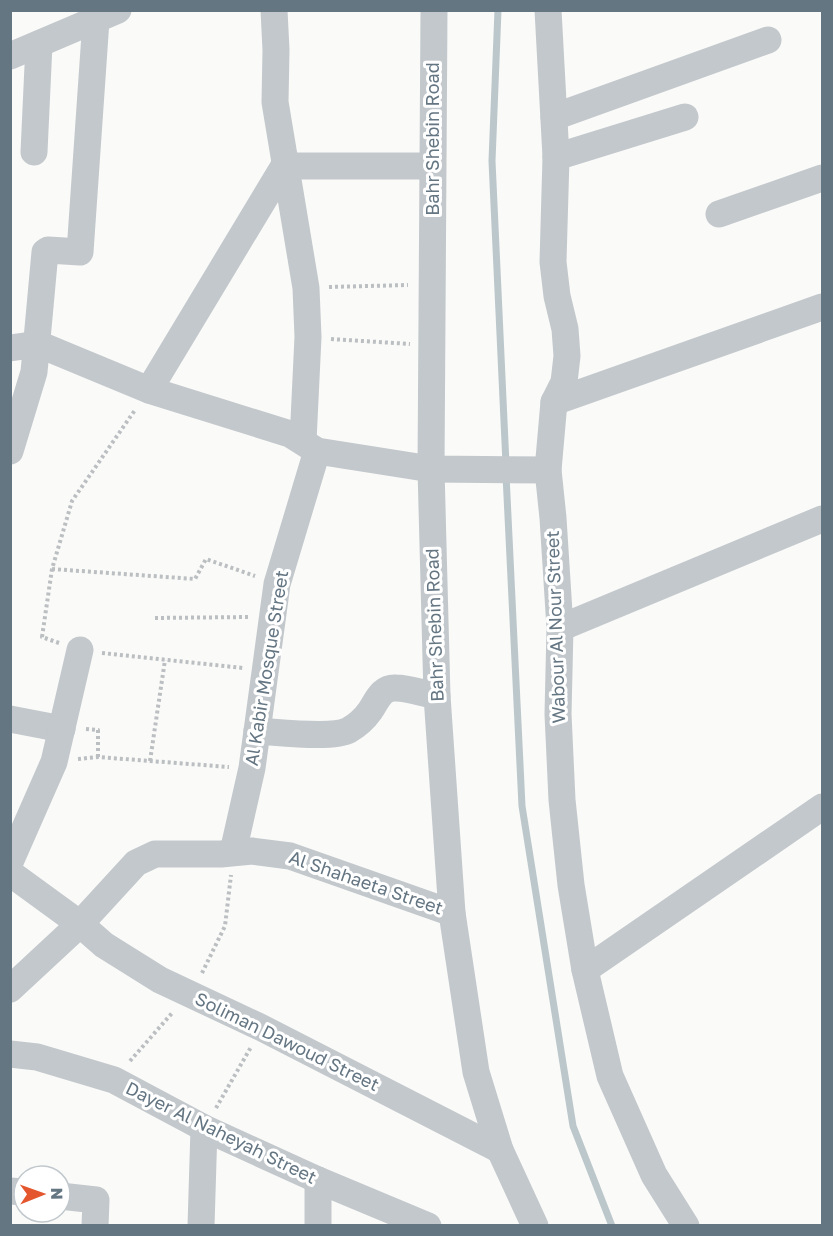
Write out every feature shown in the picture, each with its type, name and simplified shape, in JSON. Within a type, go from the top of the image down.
[{"type":"street","name":"Al Kabir Mosque Street","points":[[233,852],[252,768],[277,584],[310,446],[306,288],[275,102],[274,10]]},
{"type":"street","name":"Bahr Shebin Road","points":[[434,10],[431,469],[437,696],[452,913],[476,1072],[500,1150],[535,1226]]},
{"type":"street","name":"Wabour Al Nour Street","points":[[548,10],[556,157],[553,262],[557,296],[565,329],[567,356],[564,382],[554,402],[538,470],[554,529],[560,628],[558,714],[562,800],[571,885],[585,970],[610,1076],[654,1175],[686,1226]]},
{"type":"street","points":[[10,56],[107,15],[80,252],[45,251],[34,372],[12,442]]},
{"type":"street","points":[[554,117],[768,40]]},
{"type":"street","points":[[34,152],[39,44]]},
{"type":"street","points":[[556,157],[685,117]]},
{"type":"street","points":[[149,390],[284,166],[432,166]]},
{"type":"street","points":[[718,214],[822,178]]},
{"type":"street","points":[[554,402],[822,307]]},
{"type":"street","points":[[10,348],[38,344],[149,390],[290,434],[310,446],[431,469],[538,470]]},
{"type":"street","points":[[560,628],[822,519]]},
{"type":"street","points":[[13,878],[54,762],[80,650]]},
{"type":"street","points":[[257,731],[333,734],[348,731],[357,725],[370,711],[376,699],[394,687],[437,696]]},
{"type":"street","points":[[10,719],[62,729]]},
{"type":"street","points":[[585,970],[822,807]]},
{"type":"street","name":"Al Shahaeta Street","points":[[10,988],[80,924],[136,863],[144,857],[155,854],[221,854],[252,851],[291,856],[452,913]]},
{"type":"street","name":"Soliman Dawoud Street","points":[[13,878],[80,924],[104,945],[131,963],[500,1150]]},
{"type":"street","name":"Dayer Al Naheyah Street","points":[[10,1054],[37,1057],[114,1080],[204,1128],[318,1180],[388,1217],[428,1226]]},
{"type":"street","points":[[201,1226],[204,1128]]},
{"type":"street","points":[[318,1180],[318,1226]]},
{"type":"street","points":[[72,1197],[96,1200],[95,1226]]},
{"type":"path","points":[[306,288],[433,284]]},
{"type":"path","points":[[308,337],[432,345]]},
{"type":"path","points":[[149,390],[72,501],[52,568],[42,637],[80,650],[265,670]]},
{"type":"path","points":[[52,568],[195,579],[206,559],[277,584]]},
{"type":"path","points":[[154,618],[272,617]]},
{"type":"path","points":[[150,761],[165,660]]},
{"type":"path","points":[[98,757],[252,768]]},
{"type":"path","points":[[114,1080],[189,993],[209,961],[225,926],[233,852]]},
{"type":"path","points":[[204,1128],[246,1057],[260,1027]]},
{"type":"waterway","points":[[498,10],[492,161],[506,464]]},
{"type":"waterway","points":[[506,475],[522,806],[573,1126],[612,1226]]}]
